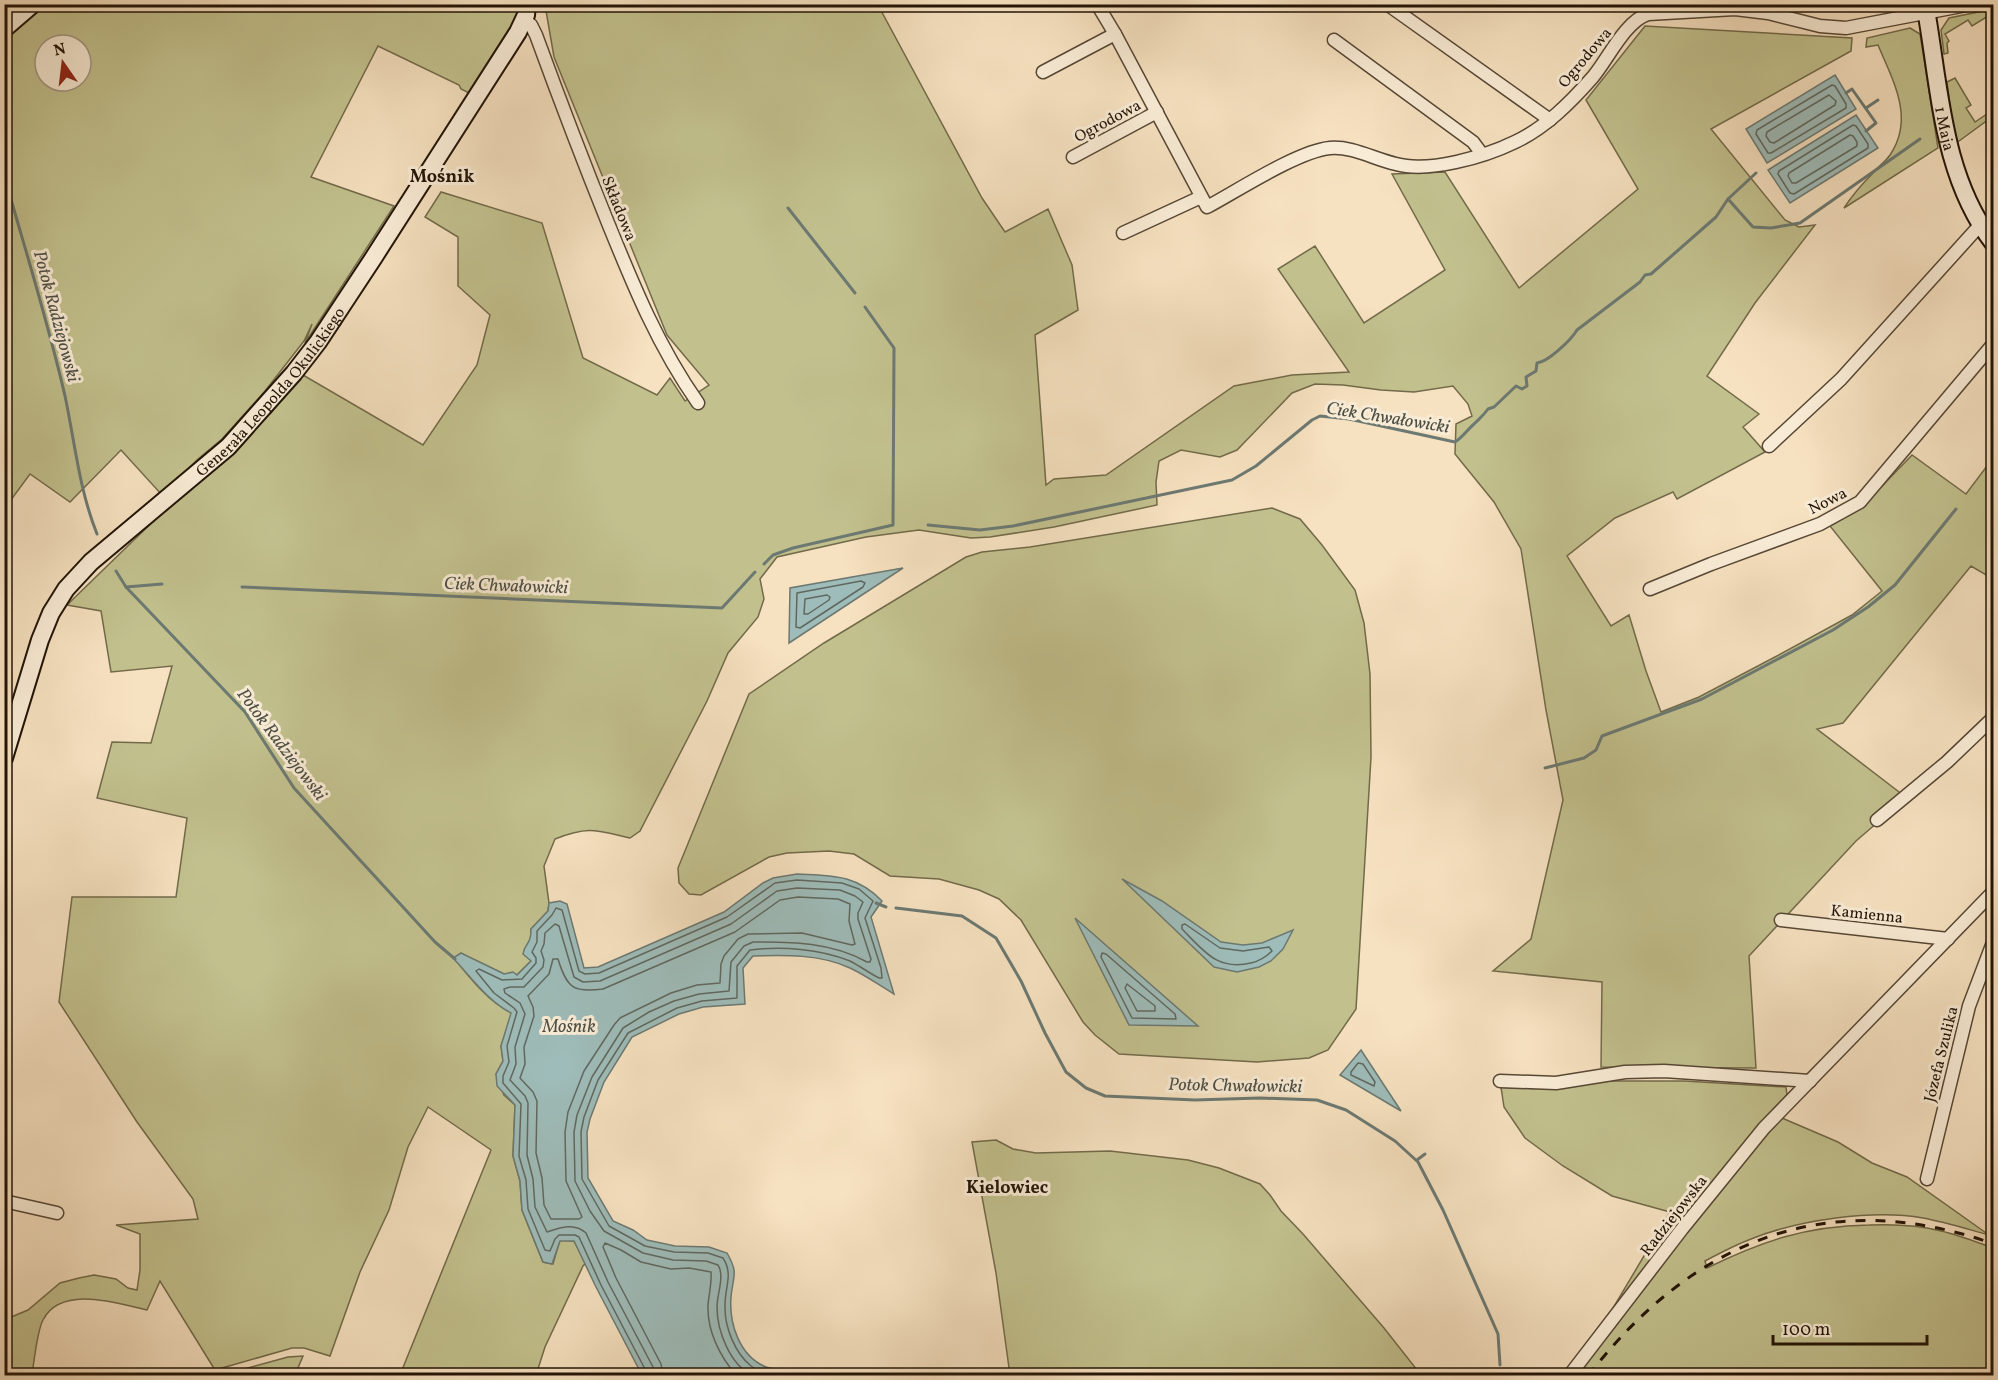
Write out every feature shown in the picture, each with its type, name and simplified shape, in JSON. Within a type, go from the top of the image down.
[{"type":"street","points":[[4,29],[33,4]]},
{"type":"street","name":"Ogrodowa","points":[[1097,4],[1207,207],[1299,157],[1325,149],[1347,149],[1398,165],[1434,166],[1482,154],[1523,139],[1550,120],[1593,77],[1635,20],[1643,15],[1735,9],[1768,13],[1820,26],[1846,28],[1926,9],[1972,4]]},
{"type":"street","points":[[1387,4],[1550,120]]},
{"type":"street","name":"1 Maja","points":[[1926,9],[1946,136],[1961,183],[1981,224],[1994,244]]},
{"type":"street","name":"Składowa","points":[[526,12],[598,200],[648,320],[666,355],[698,403]]},
{"type":"street","name":"Generała Leopolda Okulickiego","points":[[4,758],[40,640],[62,594],[91,562],[228,447],[294,373],[318,342],[374,257],[526,12]]},
{"type":"street","points":[[1042,72],[1115,34]]},
{"type":"street","points":[[1334,40],[1473,142],[1482,154]]},
{"type":"street","name":"Ogrodowa","points":[[1073,157],[1157,112]]},
{"type":"street","name":"Ogrodowa","points":[[1123,233],[1201,197]]},
{"type":"street","points":[[1769,446],[1841,379],[1981,224]]},
{"type":"street","name":"Nowa","points":[[1650,589],[1820,524],[1860,502],[1994,343]]},
{"type":"street","points":[[1877,820],[1947,762],[1994,717]]},
{"type":"street","points":[[1948,939],[1994,891]]},
{"type":"street","name":"Kamienna","points":[[1782,920],[1948,939]]},
{"type":"street","name":"Radziejowska","points":[[1569,1376],[1764,1128],[1948,939]]},
{"type":"street","name":"Józefa Szulika","points":[[1927,1179],[1969,1006],[1994,940]]},
{"type":"street","points":[[1500,1081],[1556,1083],[1608,1074],[1653,1071],[1712,1072],[1810,1081]]},
{"type":"street","points":[[4,1201],[57,1213]]},
{"type":"shaded area","points":[[46,5],[520,5],[521,12],[475,96],[461,89],[459,85],[378,46],[311,177],[394,206],[305,343],[312,324],[304,341],[265,391],[222,439],[162,495],[121,450],[70,502],[30,474],[5,508],[5,40]]},
{"type":"shaded area","points":[[545,5],[878,5],[982,198],[1005,232],[1048,209],[1072,265],[1078,310],[1035,335],[1046,485],[1054,479],[1106,475],[1234,386],[1292,375],[1349,372],[1278,269],[1315,246],[1364,323],[1445,270],[1392,174],[1445,172],[1519,288],[1638,189],[1586,100],[1645,26],[1852,38],[1851,51],[1711,129],[1785,220],[1799,227],[1815,225],[1755,303],[1707,376],[1759,414],[1743,427],[1765,452],[1677,499],[1673,492],[1615,518],[1567,556],[1611,626],[1629,615],[1661,712],[1699,697],[1852,615],[1882,591],[1830,526],[1862,507],[1912,455],[1966,494],[1993,458],[1993,579],[1971,566],[1843,723],[1817,729],[1903,795],[1878,822],[1856,841],[1749,956],[1756,1068],[1601,1067],[1602,982],[1493,971],[1531,939],[1563,800],[1546,710],[1521,549],[1494,502],[1455,454],[1456,424],[1472,416],[1468,404],[1453,386],[1414,392],[1315,384],[1292,393],[1237,450],[1220,457],[1181,450],[1159,461],[1156,482],[1157,505],[1054,527],[990,537],[971,538],[919,530],[866,537],[777,557],[760,579],[764,599],[758,617],[728,653],[707,701],[640,831],[630,838],[584,831],[555,839],[544,866],[548,911],[531,929],[531,940],[528,946],[531,961],[517,975],[504,974],[461,953],[454,958],[487,996],[512,1013],[501,1046],[503,1061],[496,1074],[504,1095],[515,1105],[513,1156],[520,1181],[522,1210],[543,1262],[553,1264],[560,1240],[574,1241],[586,1263],[545,1347],[536,1375],[400,1375],[491,1150],[428,1107],[408,1147],[389,1210],[360,1272],[330,1356],[304,1348],[292,1348],[215,1370],[160,1281],[147,1310],[90,1299],[62,1303],[51,1309],[41,1325],[32,1375],[5,1375],[4,1320],[28,1310],[60,1283],[94,1275],[116,1279],[128,1288],[137,1290],[140,1270],[140,1234],[116,1225],[198,1219],[193,1199],[137,1122],[59,1002],[72,897],[176,897],[187,818],[97,798],[112,742],[151,743],[172,666],[111,672],[101,611],[67,605],[206,473],[303,375],[423,445],[477,365],[490,315],[458,286],[458,237],[425,217],[441,192],[542,223],[583,358],[657,395],[670,378],[685,401],[709,385],[667,335],[554,57]]},
{"type":"shaded area","points":[[1993,9],[1993,13],[1972,26],[1968,20],[1945,34],[1949,41],[1947,43],[1948,53],[1944,54],[1941,30],[1949,18]]},
{"type":"shaded area","points":[[1910,28],[1920,34],[1938,148],[1844,208],[1858,189],[1890,155],[1901,127],[1901,113],[1895,86],[1878,45],[1866,47],[1867,38]]},
{"type":"shaded area","points":[[1955,78],[1971,105],[1966,108],[1975,122],[1993,110],[1993,116],[1955,144],[1947,82]]},
{"type":"shaded area","points":[[1272,508],[1300,519],[1355,590],[1364,623],[1370,674],[1371,757],[1356,1009],[1328,1050],[1309,1058],[1257,1062],[1119,1054],[1083,1022],[1021,920],[999,899],[979,890],[939,879],[890,876],[854,854],[829,851],[787,853],[769,857],[701,895],[689,894],[679,883],[678,868],[749,694],[824,643],[966,557],[982,552],[1030,547]]},
{"type":"shaded area","points":[[1606,1081],[1684,1081],[1786,1087],[1787,1095],[1773,1111],[1782,1118],[1838,1142],[1872,1163],[1907,1177],[1989,1235],[1923,1218],[1882,1215],[1836,1218],[1770,1232],[1705,1261],[1707,1268],[1747,1250],[1785,1237],[1846,1226],[1923,1227],[1954,1234],[1993,1248],[1993,1375],[1562,1375],[1609,1315],[1670,1212],[1612,1196],[1563,1166],[1525,1138],[1504,1107],[1501,1087],[1553,1088]]},
{"type":"shaded area","points":[[996,1140],[1013,1149],[1036,1153],[1110,1151],[1188,1160],[1219,1168],[1260,1184],[1384,1328],[1421,1375],[1010,1375],[996,1273],[972,1142]]},
{"type":"shaded area","points":[[303,1356],[295,1375],[222,1375],[288,1357]]},
{"type":"water","points":[[1835,75],[1856,109],[1767,163],[1746,129]]},
{"type":"water","points":[[1856,115],[1878,148],[1790,203],[1768,170]]},
{"type":"water","points":[[903,568],[789,643],[790,588]]},
{"type":"water","name":"Mośnik","points":[[797,874],[832,876],[853,881],[882,901],[871,917],[894,994],[839,963],[815,958],[753,956],[743,968],[745,1004],[703,1007],[679,1014],[632,1037],[604,1082],[590,1119],[587,1132],[588,1178],[613,1221],[633,1230],[647,1240],[675,1246],[709,1247],[727,1253],[734,1270],[731,1297],[732,1317],[734,1328],[743,1347],[757,1362],[766,1367],[812,1375],[642,1375],[574,1241],[560,1241],[552,1264],[543,1262],[522,1210],[520,1181],[513,1156],[515,1105],[497,1086],[496,1074],[503,1061],[501,1046],[511,1013],[487,995],[453,958],[461,953],[504,974],[513,972],[517,975],[531,961],[523,954],[531,929],[548,911],[549,903],[560,901],[567,904],[584,968],[598,967],[724,912],[773,878]]},
{"type":"water","points":[[1122,879],[1162,901],[1221,942],[1243,945],[1262,943],[1293,930],[1283,949],[1271,961],[1259,967],[1237,972],[1214,967]]},
{"type":"water","points":[[1075,918],[1198,1026],[1129,1025]]},
{"type":"water","points":[[1361,1050],[1401,1111],[1340,1075]]},
{"type":"waterway","points":[[1846,93],[1852,89],[1876,123],[1866,131]]},
{"type":"waterway","points":[[1866,108],[1878,100]]},
{"type":"waterway","points":[[1728,199],[1753,227],[1771,228],[1800,223],[1920,139]]},
{"type":"waterway","name":"Ciek Chwałowicki","points":[[928,525],[980,530],[1013,526],[1232,480],[1256,466],[1320,416],[1349,419],[1455,442],[1488,409],[1494,407],[1516,386],[1522,389],[1527,386],[1526,377],[1536,371],[1537,363],[1553,355],[1577,330],[1640,282],[1645,275],[1651,274],[1716,217],[1728,199],[1756,173]]},
{"type":"waterway","name":"Potok Radziejowski","points":[[4,175],[51,341],[65,396],[82,483],[97,534]]},
{"type":"waterway","points":[[788,208],[855,293]]},
{"type":"waterway","points":[[764,564],[773,555],[793,548],[893,525],[894,348],[865,307]]},
{"type":"waterway","points":[[1545,768],[1584,758],[1596,750],[1602,736],[1702,699],[1833,630],[1868,607],[1895,585],[1956,509]]},
{"type":"waterway","name":"Potok Radziejowski","points":[[116,571],[126,587],[245,712],[294,788],[435,942],[455,959]]},
{"type":"waterway","name":"Ciek Chwałowicki","points":[[242,587],[722,608],[755,572]]},
{"type":"waterway","name":"Ciek Chwałowicki","points":[[126,587],[162,584]]},
{"type":"waterway","name":"Potok Chwałowicki","points":[[876,903],[886,907]]},
{"type":"waterway","name":"Potok Chwałowicki","points":[[896,908],[962,916],[996,938],[1021,981],[1066,1072],[1086,1088],[1105,1096],[1195,1100],[1260,1098],[1317,1100],[1346,1110],[1395,1141],[1418,1162],[1443,1210],[1498,1334],[1500,1365]]},
{"type":"waterway","points":[[1417,1160],[1425,1154]]},
{"type":"railway","points":[[1588,1376],[1629,1329],[1672,1290],[1719,1259],[1768,1237],[1820,1224],[1875,1221],[1933,1227],[1994,1244]]},
{"type":"district","name":"Mośnik","points":[[442,176]]},
{"type":"district","name":"Kielowiec","points":[[1007,1187]]}]
